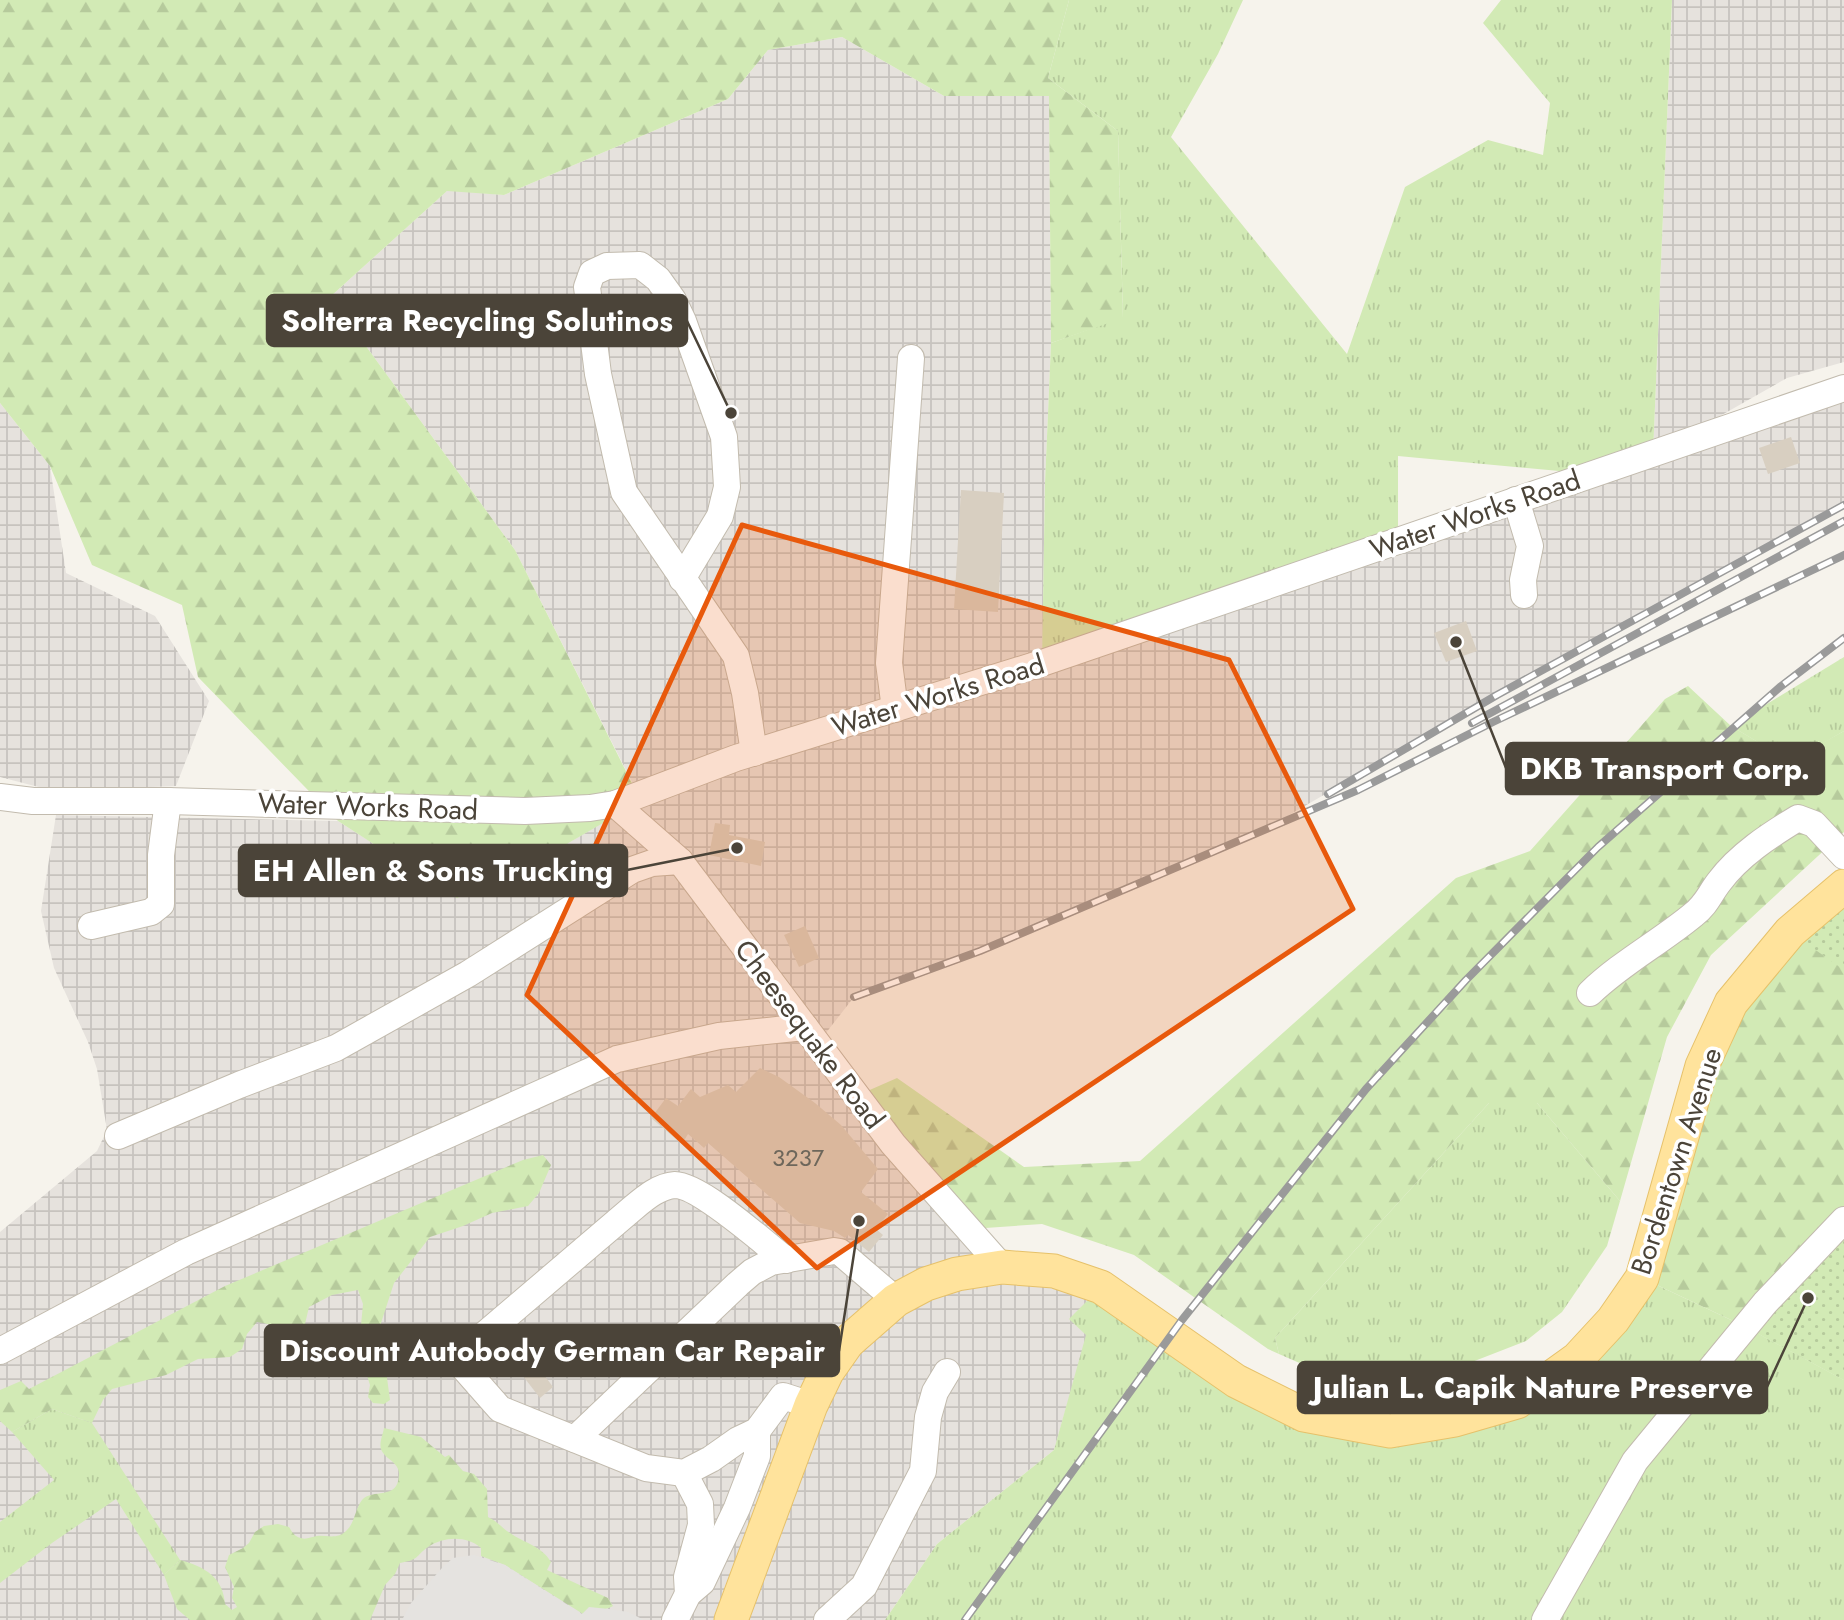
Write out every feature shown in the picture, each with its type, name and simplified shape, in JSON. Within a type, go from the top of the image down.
[{"type":"main road","name":"Bordentown Avenue","points":[[732,1620],[811,1405],[827,1372],[848,1342],[896,1300],[926,1284],[957,1274],[1002,1267],[1054,1270],[1101,1287],[1236,1381],[1304,1415],[1390,1431],[1455,1420],[1517,1402],[1577,1359],[1613,1320],[1642,1278],[1702,1066],[1731,1003],[1790,932],[1844,886]]},
{"type":"street","points":[[682,579],[720,516],[727,487],[724,437],[673,300],[658,279],[640,265],[607,266],[592,273],[587,286],[598,373],[624,492],[682,579],[736,656],[754,753]]},
{"type":"street","points":[[895,709],[889,663],[911,358]]},
{"type":"street","name":"Water Works Road","points":[[0,797],[33,801],[168,801],[525,811],[615,804],[754,753],[1042,663],[1844,388]]},
{"type":"street","points":[[1516,500],[1530,546],[1523,580],[1524,595]]},
{"type":"street","points":[[90,926],[151,912],[161,904],[161,855],[168,801]]},
{"type":"street","name":"Cheesequake Road","points":[[615,804],[680,861],[893,1144],[1002,1267]]},
{"type":"street","points":[[1590,993],[1608,975],[1657,942],[1707,903],[1719,881],[1757,843],[1798,818],[1814,824],[1844,856]]},
{"type":"street","points":[[118,1136],[336,1048],[468,974],[632,870],[652,863],[680,861]]},
{"type":"street","points":[[0,1351],[186,1252],[617,1059],[719,1037],[805,1027]]},
{"type":"street","points":[[786,1260],[702,1195],[680,1185],[664,1187],[648,1196],[456,1359],[500,1409],[646,1468],[684,1473],[757,1431],[783,1396],[811,1405]]},
{"type":"street","points":[[1545,1620],[1636,1461],[1765,1303],[1844,1220]]},
{"type":"street","points":[[575,1439],[752,1272],[771,1262],[840,1252],[896,1300]]},
{"type":"street","points":[[827,1620],[864,1586],[923,1471],[928,1417],[935,1392],[947,1372]]},
{"type":"street","points":[[676,1620],[688,1594],[702,1582],[737,1508],[757,1456],[757,1431]]},
{"type":"street","points":[[684,1473],[700,1504],[701,1525],[687,1577],[688,1594]]},
{"type":"highlighted area","points":[[742,525],[1229,660],[1353,909],[817,1268],[527,995]]},
{"type":"shaded area","points":[[1672,0],[1844,0],[1844,362],[1787,378],[1653,454]]},
{"type":"shaded area","points":[[842,37],[944,96],[1049,96],[1051,343],[1042,663],[1844,391],[1844,505],[1497,695],[1265,829],[980,951],[854,997],[822,1038],[1002,1267],[1101,1287],[1054,1450],[937,1544],[885,1620],[0,1620],[0,1232],[97,1151],[107,1130],[97,1069],[88,1042],[54,968],[41,911],[56,815],[338,821],[457,897],[553,852],[641,800],[515,550],[330,297],[448,190],[504,195],[728,99],[768,50]]},
{"type":"shaded area","points":[[0,403],[50,466],[66,573],[155,616],[209,701],[176,786],[54,791],[0,777]]},
{"type":"shaded area","points":[[474,1555],[505,1565],[582,1614],[589,1607],[628,1612],[644,1620],[402,1620],[411,1603],[453,1558]]},
{"type":"green space","points":[[0,0],[1069,0],[1048,78],[1118,131],[1123,318],[1051,343],[1049,96],[944,96],[842,37],[768,50],[728,99],[504,195],[447,191],[330,297],[515,550],[641,801],[553,852],[457,898],[338,821],[198,677],[182,605],[92,565],[50,466],[0,403]]},
{"type":"green space","points":[[1069,0],[1243,0],[1218,54],[1171,137],[1347,354],[1405,187],[1488,140],[1543,155],[1550,103],[1483,23],[1501,0],[1672,0],[1653,454],[1592,474],[1398,456],[1398,542],[1042,663],[1051,343],[1123,317],[1118,131],[1048,78]]},
{"type":"green space","points":[[1844,657],[1844,731],[1791,762],[1731,726]]},
{"type":"green space","points":[[1688,686],[1731,726],[1790,761],[1844,731],[1844,832],[1711,955],[1667,1037],[1620,1201],[1537,1103],[1489,1103],[1275,1338],[1279,1354],[1134,1255],[1042,1224],[971,1229],[856,1096],[897,1078],[1024,1167],[1140,1161],[1456,878],[1530,851],[1665,699]]},
{"type":"green space","points":[[1844,886],[1844,1380],[1746,1327],[1642,1278],[1731,1003]]},
{"type":"green space","points":[[1844,886],[1844,970],[1790,932]]},
{"type":"green space","points":[[1489,1103],[1537,1103],[1620,1201],[1607,1246],[1562,1312],[1526,1341],[1418,1383],[1329,1376],[1279,1354],[1275,1338]]},
{"type":"green space","points":[[543,1155],[551,1165],[539,1193],[528,1206],[492,1213],[430,1237],[394,1283],[380,1326],[390,1400],[384,1404],[373,1403],[368,1397],[370,1385],[364,1366],[361,1325],[363,1304],[358,1290],[332,1295],[309,1307],[305,1324],[284,1327],[257,1322],[247,1334],[242,1349],[230,1357],[198,1359],[166,1375],[112,1389],[103,1400],[92,1423],[52,1409],[12,1432],[0,1421],[0,1390],[21,1381],[29,1389],[225,1286],[523,1160]]},
{"type":"green space","points":[[1844,1214],[1844,1380],[1746,1327]]},
{"type":"green space","points":[[1642,1278],[1746,1327],[1844,1380],[1844,1620],[885,1620],[937,1544],[1054,1450],[1086,1335],[1069,1319],[1101,1287],[1236,1381],[1390,1431],[1517,1402]]},
{"type":"green space","points":[[52,1409],[92,1423],[180,1560],[164,1575],[116,1499],[0,1583],[0,1522],[54,1480],[12,1432]]},
{"type":"green space","points":[[384,1428],[421,1437],[445,1457],[449,1455],[463,1471],[474,1474],[487,1489],[488,1517],[543,1552],[551,1562],[547,1570],[608,1598],[613,1606],[583,1614],[505,1565],[481,1556],[481,1548],[475,1544],[449,1539],[428,1547],[414,1559],[400,1563],[385,1585],[370,1620],[190,1620],[177,1609],[164,1575],[180,1560],[211,1574],[221,1587],[225,1604],[232,1610],[237,1607],[232,1598],[234,1587],[225,1567],[229,1555],[249,1543],[255,1532],[264,1526],[278,1524],[289,1527],[295,1535],[303,1539],[344,1533],[352,1523],[362,1500],[389,1491],[398,1483],[397,1467],[381,1449]]},
{"type":"building","points":[[1791,437],[1800,463],[1768,474],[1759,448]]},
{"type":"building","points":[[961,490],[1004,493],[998,612],[954,609]]},
{"type":"building","points":[[1466,621],[1477,651],[1446,662],[1434,633]]},
{"type":"building","points":[[715,823],[730,825],[729,835],[765,842],[761,866],[709,855]]},
{"type":"building","points":[[805,926],[819,958],[799,967],[784,935]]},
{"type":"building","points":[[760,1068],[779,1077],[841,1125],[878,1169],[861,1192],[888,1214],[876,1229],[883,1235],[869,1252],[848,1235],[845,1238],[834,1231],[800,1223],[708,1143],[704,1148],[688,1134],[682,1144],[651,1118],[666,1098],[678,1106],[691,1089],[700,1097],[728,1085],[736,1092]]},
{"type":"building","points":[[530,1356],[553,1387],[540,1398],[516,1367]]},
{"type":"railway","points":[[1328,794],[1497,695],[1844,505]]},
{"type":"railway","points":[[1472,723],[1844,521]]},
{"type":"railway","points":[[854,997],[980,951],[1358,790],[1493,722],[1844,555]]},
{"type":"railway","points":[[965,1620],[1182,1320],[1366,1089],[1466,980],[1598,847],[1780,687],[1844,638]]},
{"type":"place","name":"Solterra Recycling Solutinos","points":[[731,413]]},
{"type":"place","name":"DKB Transport Corp.","points":[[1456,642]]},
{"type":"place","name":"EH Allen & Sons Trucking","points":[[737,848]]},
{"type":"place","name":"Discount Autobody German Car Repair","points":[[859,1221]]},
{"type":"place","name":"Julian L. Capik Nature Preserve","points":[[1808,1298]]}]
